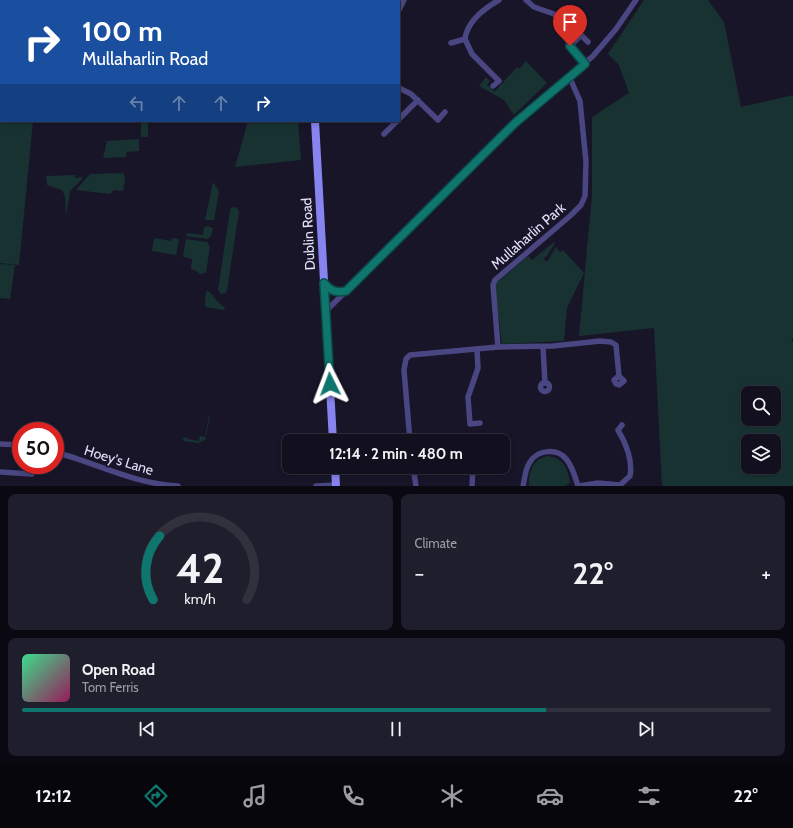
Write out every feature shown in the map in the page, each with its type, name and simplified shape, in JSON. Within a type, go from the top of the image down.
[{"type":"main road","name":"Dublin Road","points":[[315,122],[333,434]]},
{"type":"main road","points":[[335,474],[336,485]]},
{"type":"street","points":[[493,86],[498,81],[472,54],[465,39],[470,25],[475,18],[500,0]]},
{"type":"street","points":[[526,0],[534,7],[554,14],[560,20],[570,46],[585,64]]},
{"type":"street","points":[[326,311],[515,123],[585,64],[616,29],[636,0]]},
{"type":"street","points":[[572,26],[588,42]]},
{"type":"street","points":[[570,46],[581,35]]},
{"type":"street","points":[[451,42],[465,39]]},
{"type":"street","name":"Mullaharlin Park","points":[[498,347],[493,285],[495,280],[570,216],[580,205],[585,196],[586,162],[580,101],[569,76]]},
{"type":"street","points":[[400,88],[411,94],[438,120],[445,112]]},
{"type":"street","points":[[400,118],[418,100]]},
{"type":"street","points":[[384,134],[396,122]]},
{"type":"street","points":[[324,283],[329,289],[338,292],[346,291]]},
{"type":"street","points":[[410,434],[404,370],[404,364],[408,356],[434,352],[476,350],[498,347],[543,347],[611,342],[616,345],[619,376]]},
{"type":"street","points":[[543,347],[545,383]]},
{"type":"street","points":[[476,350],[478,368],[468,397],[470,424],[480,423]]},
{"type":"street","points":[[523,486],[527,468],[531,461],[540,453],[553,452],[566,459],[574,472],[579,486],[598,483],[620,485],[630,476],[631,466],[629,454],[618,430],[622,425]]},
{"type":"street","points":[[0,444],[12,445]]},
{"type":"street","name":"Hoey's Lane","points":[[64,455],[152,483],[178,486]]},
{"type":"street","points":[[0,472],[12,473]]},
{"type":"street","points":[[414,474],[416,486]]},
{"type":"street","points":[[472,486],[473,474]]},
{"type":"street","points":[[316,486],[336,485]]},
{"type":"green space","points":[[644,0],[708,0],[724,22],[741,107],[793,95],[793,338],[791,340],[793,342],[793,486],[662,486],[654,328],[579,336],[592,195],[592,117],[629,93],[619,65],[608,54]]},
{"type":"green space","points":[[526,61],[547,83],[514,115],[504,100],[479,86],[486,77],[490,81],[487,85],[495,91],[517,67],[519,69]]},
{"type":"green space","points":[[0,122],[33,122],[19,265],[0,263]]},
{"type":"green space","points":[[141,122],[148,122],[148,137],[141,137]]},
{"type":"green space","points":[[248,122],[298,122],[301,160],[235,167]]},
{"type":"green space","points":[[139,139],[139,151],[126,152],[126,157],[103,158],[107,141]]},
{"type":"green space","points":[[123,173],[125,178],[123,191],[114,190],[110,194],[76,190],[90,174]]},
{"type":"green space","points":[[75,175],[75,178],[82,177],[82,179],[70,191],[66,216],[65,196],[62,190],[47,185],[46,176]]},
{"type":"green space","points":[[213,182],[219,191],[214,220],[205,220]]},
{"type":"green space","points":[[236,207],[239,211],[227,290],[226,293],[221,294],[218,290],[230,211],[231,208]]},
{"type":"green space","points":[[207,226],[213,228],[211,236],[207,239],[186,236],[187,233],[203,235],[204,227]]},
{"type":"green space","points":[[154,238],[171,241],[172,238],[179,239],[176,255],[152,251]]},
{"type":"green space","points":[[186,239],[207,242],[210,247],[206,273],[199,274],[197,271],[191,269],[192,259],[183,257]]},
{"type":"green space","points":[[554,242],[555,243],[547,256],[543,258],[547,262],[556,247],[560,252],[563,250],[584,273],[567,308],[564,341],[502,344],[495,290],[496,283],[528,256],[532,260]]},
{"type":"green space","points":[[0,264],[15,265],[10,299],[0,298]]},
{"type":"green space","points":[[206,291],[210,292],[225,308],[224,310],[205,307]]},
{"type":"green space","points":[[209,416],[205,440],[198,443],[184,441],[182,438],[187,437],[187,439],[199,441],[200,436],[205,437]]},
{"type":"green space","points":[[549,456],[562,462],[568,473],[570,483],[565,486],[529,486],[529,475],[535,462]]},
{"type":"route","points":[[330,384],[324,283],[329,289],[338,292],[346,291],[515,123],[552,90],[585,64],[570,46]]}]
